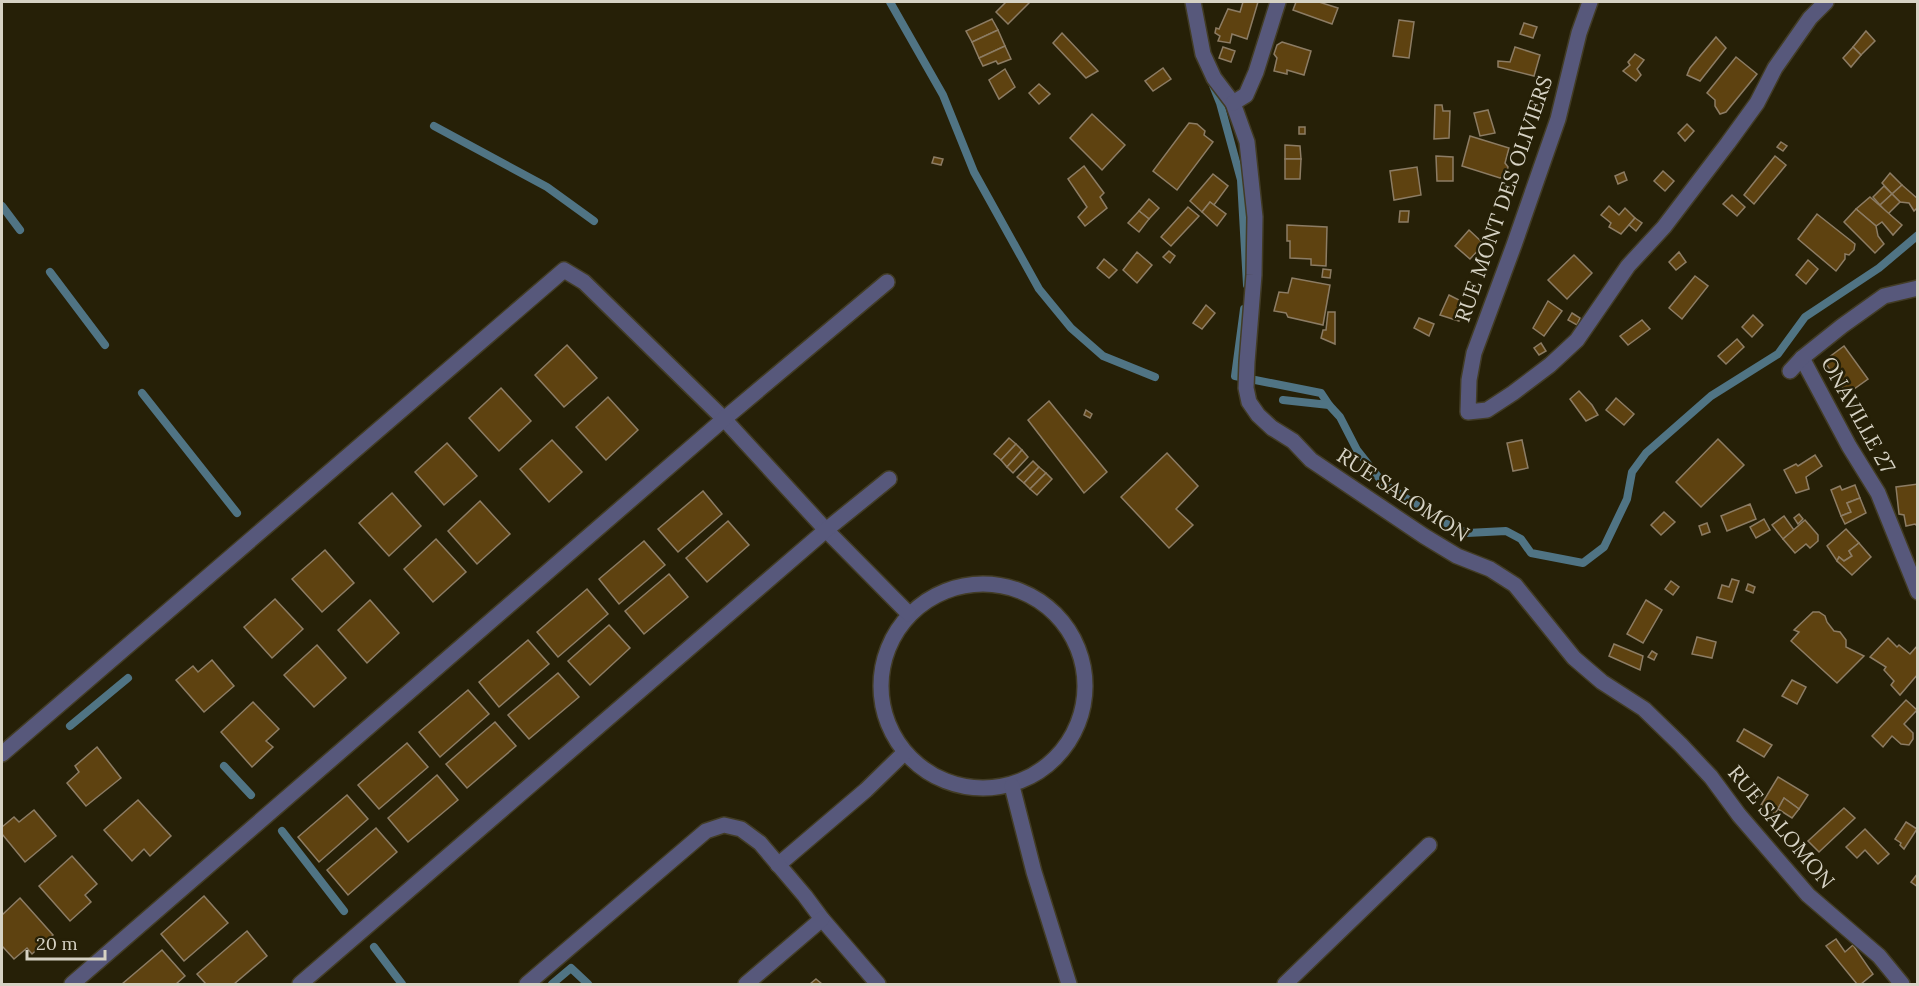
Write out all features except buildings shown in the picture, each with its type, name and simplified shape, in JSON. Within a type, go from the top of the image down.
[{"type":"street","name":"RUE SALOMON","points":[[1193,2],[1203,54],[1214,78],[1233,103],[1247,142],[1255,217],[1254,275],[1246,388],[1249,402],[1258,415],[1272,428],[1293,441],[1311,460],[1424,536],[1456,556],[1490,569],[1515,585],[1574,658],[1602,682],[1644,709],[1711,777],[1739,815],[1808,895],[1879,956],[1902,984]]},
{"type":"street","points":[[1233,103],[1246,95],[1256,72],[1278,2]]},
{"type":"street","name":"RUE MONT DES OLIVIERS","points":[[1590,2],[1579,33],[1558,119],[1474,353],[1469,380],[1468,412],[1487,410],[1513,393],[1550,365],[1576,340],[1628,266],[1664,227],[1734,135],[1757,103],[1775,68],[1810,18],[1826,2]]},
{"type":"street","points":[[2,754],[564,270],[584,282],[724,419],[826,530],[909,614]]},
{"type":"street","points":[[72,984],[724,419],[887,282]]},
{"type":"street","points":[[1790,371],[1802,358],[1842,326],[1884,296],[1917,288]]},
{"type":"street","name":"ONAVILLE 27","points":[[1802,358],[1878,493],[1917,592]]},
{"type":"street","points":[[300,984],[826,530],[889,479]]},
{"type":"street","points":[[976,583],[1014,587],[1047,604],[1072,632],[1085,668],[1085,706],[1071,741],[1045,769],[1012,786],[972,789],[935,778],[904,753],[889,727],[881,698],[882,668],[892,639],[909,614],[940,592],[976,583]]},
{"type":"street","points":[[778,865],[866,790],[904,753]]},
{"type":"street","points":[[1012,786],[1034,872],[1069,984]]},
{"type":"street","points":[[527,984],[706,831],[724,825],[741,830],[760,843],[878,984]]},
{"type":"street","points":[[1285,984],[1429,845]]},
{"type":"street","points":[[746,984],[822,919]]},
{"type":"waterway","points":[[890,2],[943,95],[974,172],[1039,289],[1071,328],[1103,356],[1155,377]]},
{"type":"waterway","points":[[1212,83],[1220,103],[1241,180],[1247,285]]},
{"type":"waterway","points":[[434,126],[547,187],[594,221]]},
{"type":"waterway","points":[[2,206],[20,230]]},
{"type":"waterway","points":[[1283,400],[1329,405],[1340,417],[1357,450],[1383,483],[1442,522],[1467,533],[1506,531],[1521,539],[1531,553],[1583,563],[1604,547],[1627,499],[1632,472],[1646,453],[1711,396],[1778,354],[1805,317],[1879,268],[1918,235]]},
{"type":"waterway","points":[[50,272],[105,345]]},
{"type":"waterway","points":[[1244,309],[1235,376],[1321,393],[1329,405]]},
{"type":"waterway","points":[[142,393],[237,513]]},
{"type":"waterway","points":[[70,726],[128,678]]},
{"type":"waterway","points":[[224,766],[251,795]]},
{"type":"waterway","points":[[282,831],[344,911]]},
{"type":"waterway","points":[[374,947],[402,984]]},
{"type":"waterway","points":[[552,984],[571,968],[588,984]]}]
